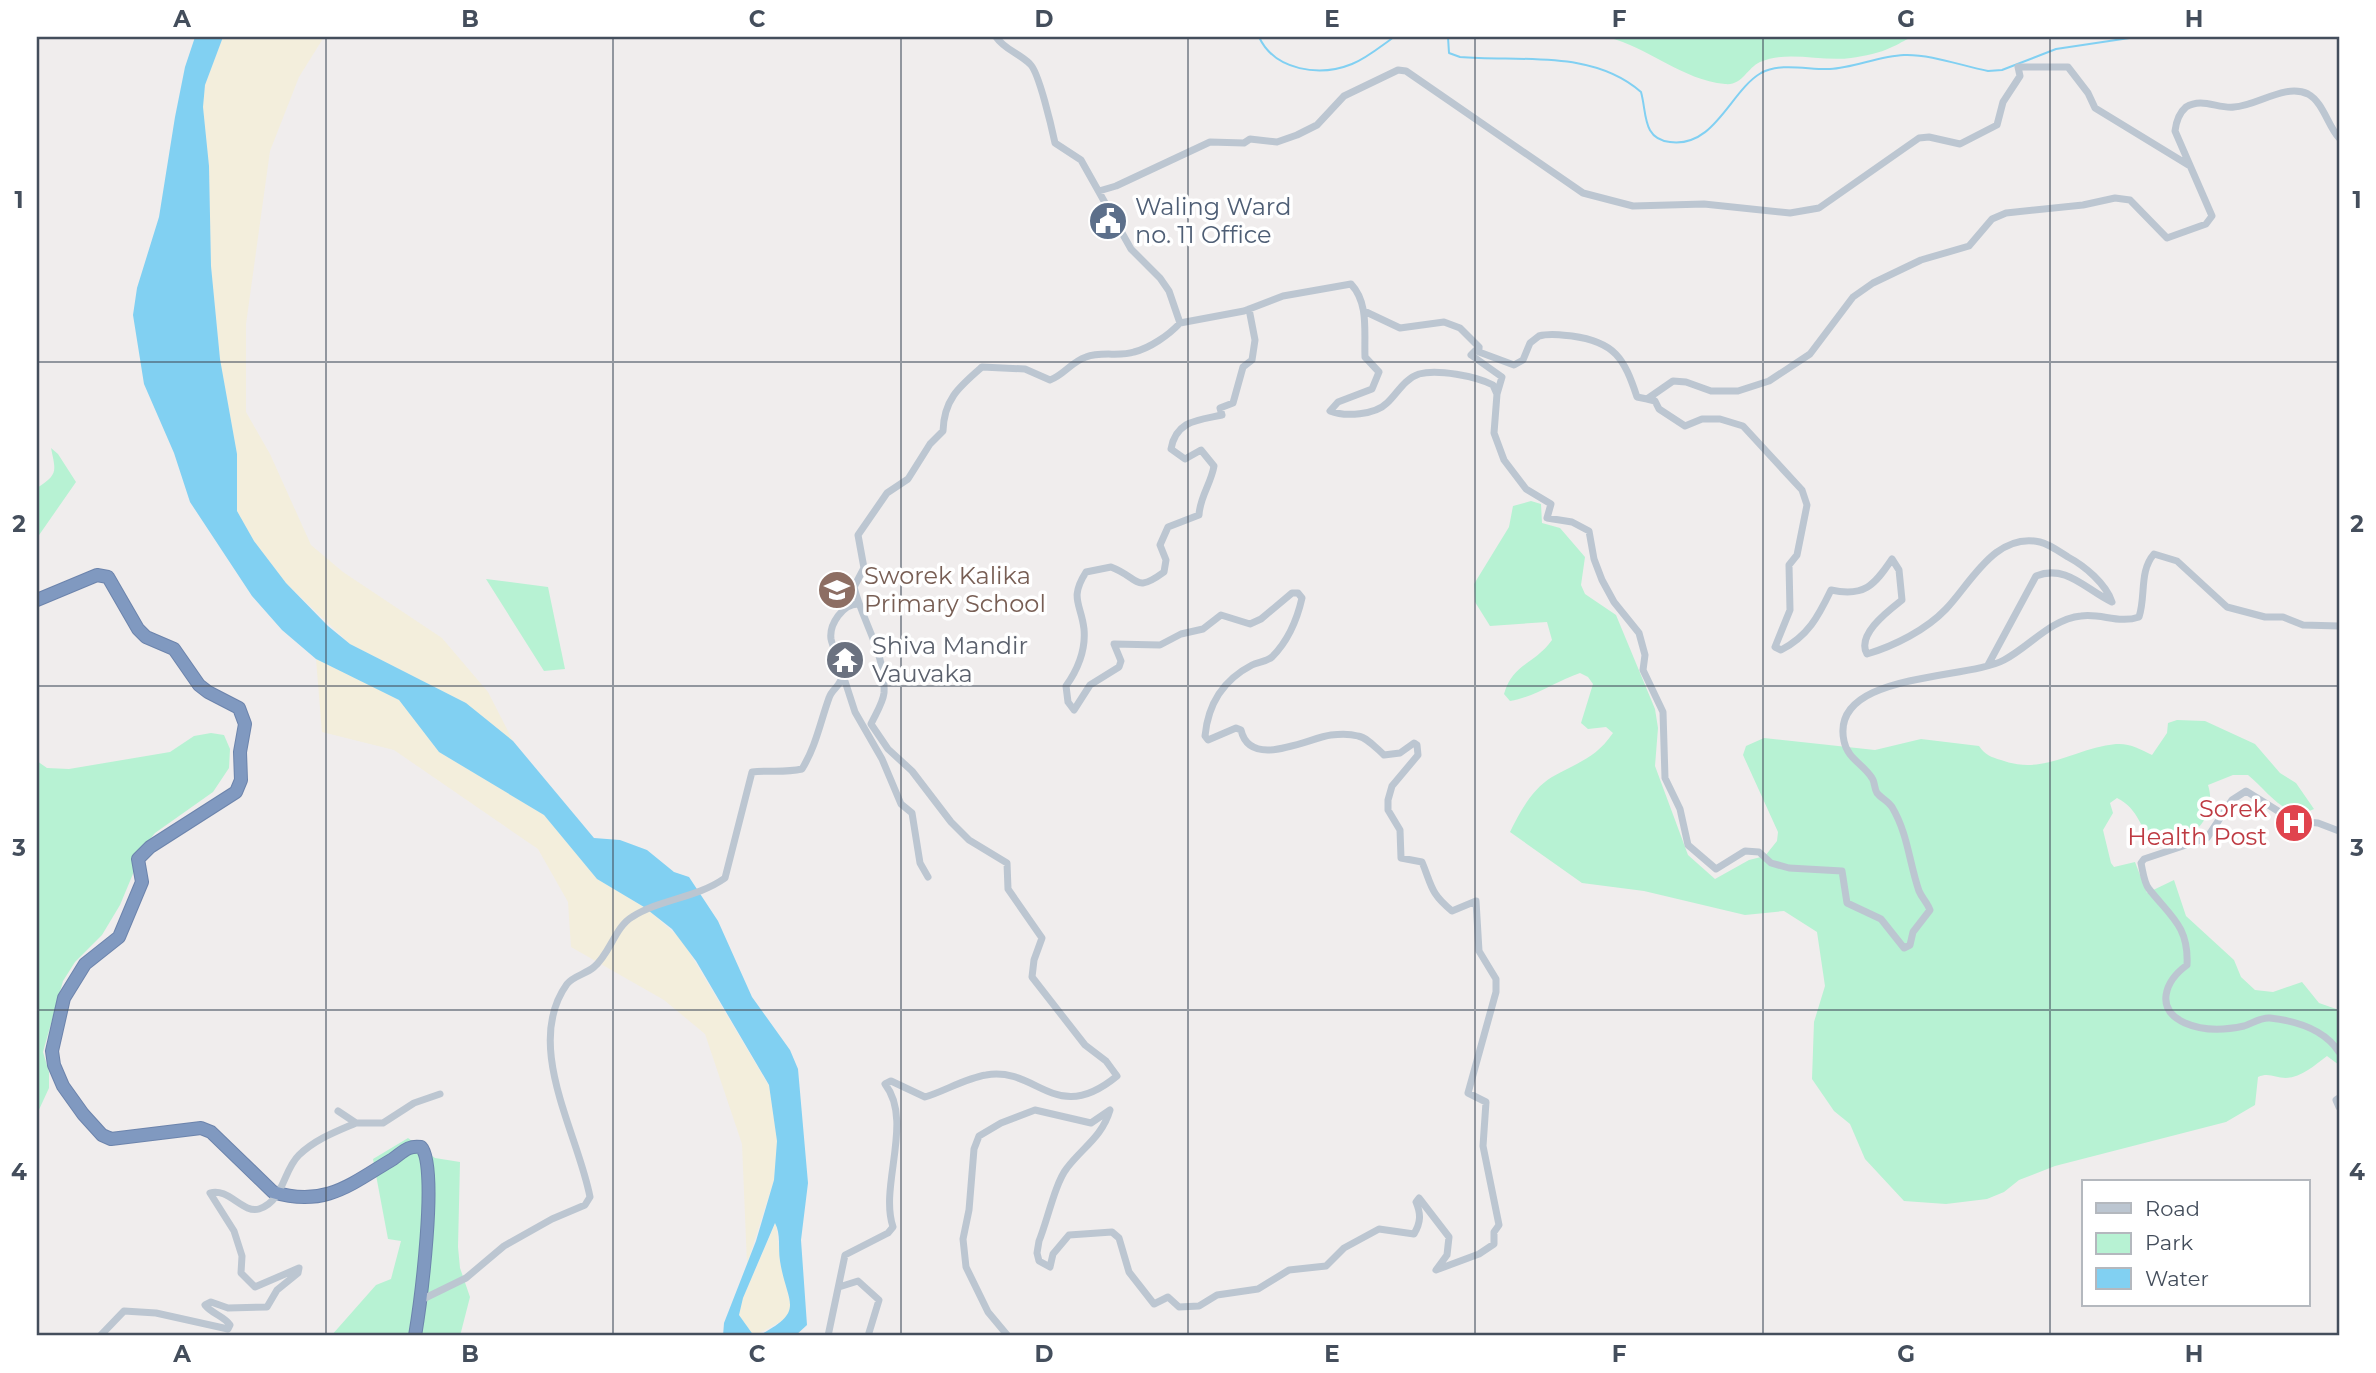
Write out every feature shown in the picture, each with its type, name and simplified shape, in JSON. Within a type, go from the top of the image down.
[{"type":"highway","points":[[37,600],[97,575],[108,577],[138,629],[146,637],[173,649],[199,685],[239,708],[245,724],[240,752],[241,780],[236,792],[150,847],[138,859],[142,882],[119,937],[85,964],[64,998],[52,1051],[58,1075],[83,1114],[102,1135],[118,1140],[201,1128],[211,1132],[256,1177],[279,1194],[316,1197],[328,1195],[350,1187],[404,1150],[421,1147],[429,1165],[425,1258],[417,1332]]},
{"type":"street","points":[[996,37],[1008,50],[1032,65],[1049,113],[1055,143],[1081,160],[1131,249],[1160,278],[1169,292],[1180,323]]},
{"type":"street","points":[[1099,191],[1116,186],[1210,142],[1244,143],[1251,139],[1277,142],[1297,135],[1317,125],[1344,96],[1398,70],[1406,71],[1583,193],[1633,206],[1704,204],[1790,213],[1819,208],[1919,138],[1929,137],[1960,144],[1997,125],[2003,103],[2021,75],[2018,67],[2068,66],[2095,108],[2190,166]]},
{"type":"street","points":[[1647,399],[1673,381],[1686,382],[1711,391],[1738,391],[1769,381],[1810,354],[1853,297],[1873,283],[1921,260],[1969,246],[1992,219],[2006,213],[2083,205],[2115,198],[2130,200],[2167,238],[2206,224],[2212,216],[2175,131],[2177,119],[2187,107],[2205,102],[2232,108],[2249,105],[2267,95],[2305,92],[2317,100],[2323,115],[2339,138]]},
{"type":"street","points":[[828,1336],[845,1255],[888,1233],[893,1227],[888,1210],[896,1157],[894,1117],[892,1093],[885,1084],[891,1081],[925,1097],[987,1075],[1014,1077],[1039,1090],[1069,1097],[1098,1092],[1117,1076],[1085,1045],[1032,977],[1034,960],[1042,937],[1008,889],[1007,863],[969,840],[951,822],[912,771],[888,749],[871,724],[884,695],[880,657],[872,631],[858,604],[854,587],[864,568],[858,535],[887,493],[908,479],[930,443],[943,431],[944,412],[953,392],[982,367],[1026,369],[1050,380],[1059,377],[1073,362],[1088,356],[1133,353],[1165,336],[1180,323],[1249,309],[1283,296],[1351,284],[1358,292],[1364,311],[1365,357],[1379,372],[1372,388],[1338,402],[1330,411],[1338,414],[1373,411],[1386,404],[1403,384],[1419,374],[1473,377],[1493,385],[1497,394]]},
{"type":"street","points":[[1008,1336],[988,1312],[966,1267],[963,1239],[969,1210],[974,1149],[979,1136],[1001,1123],[1035,1110],[1091,1122],[1110,1110],[1093,1143],[1066,1169],[1040,1241],[1037,1253],[1039,1261],[1050,1267],[1053,1254],[1069,1235],[1112,1232],[1119,1238],[1129,1272],[1154,1304],[1168,1297],[1179,1307],[1199,1306],[1217,1295],[1258,1289],[1289,1270],[1326,1266],[1344,1248],[1378,1229],[1414,1234],[1421,1213],[1416,1202],[1419,1198],[1449,1237],[1447,1255],[1436,1270],[1479,1254],[1494,1244],[1494,1232],[1499,1225],[1483,1146],[1486,1102],[1468,1093],[1496,992],[1496,979],[1479,951],[1476,901],[1452,911],[1434,895],[1427,883],[1422,862],[1401,858],[1400,831],[1388,810],[1392,786],[1418,755],[1417,745],[1414,743],[1400,753],[1384,755],[1361,736],[1332,734],[1282,751],[1248,744],[1243,739],[1241,730],[1236,728],[1208,740],[1205,736],[1214,699],[1231,679],[1252,665],[1269,660],[1292,629],[1302,598],[1297,593],[1292,593],[1261,619],[1250,624],[1221,615],[1203,629],[1181,634],[1160,645],[1114,644],[1121,661],[1119,667],[1090,685],[1074,710],[1068,702],[1066,686],[1079,666],[1083,650],[1084,629],[1075,597],[1086,572],[1111,567],[1139,585],[1146,585],[1164,572],[1166,560],[1160,545],[1168,527],[1199,515],[1200,500],[1212,478],[1214,466],[1201,450],[1185,459],[1174,453],[1171,449],[1172,442],[1187,423],[1196,418],[1222,415],[1220,408],[1233,403],[1242,367],[1252,360],[1255,340],[1249,309]]},
{"type":"street","points":[[1364,311],[1400,328],[1444,321],[1460,328],[1479,348],[1479,352],[1514,365],[1523,360],[1534,340],[1544,334],[1604,343],[1629,370],[1637,397],[1655,401],[1659,409],[1685,426],[1702,419],[1720,419],[1743,426],[1802,490],[1807,505],[1797,555],[1789,565],[1790,610],[1775,647],[1781,650],[1798,641],[1812,626],[1831,590],[1850,594],[1866,590],[1892,559],[1899,570],[1902,600],[1867,635],[1864,646],[1867,654],[1932,621],[1945,610],[1966,581],[1986,562],[2016,541],[2041,542],[2062,554],[2084,568],[2109,595],[2112,602],[2084,588],[2063,571],[2049,571],[2036,576],[1988,665]]},
{"type":"street","points":[[1479,348],[1471,355],[1502,377],[1497,394],[1494,433],[1504,460],[1526,489],[1551,504],[1546,518],[1573,522],[1589,531],[1594,559],[1602,580],[1614,602],[1639,633],[1645,655],[1643,670],[1663,712],[1665,778],[1680,810],[1688,845],[1716,869],[1745,851],[1759,852],[1771,863],[1789,868],[1842,871],[1847,903],[1881,919],[1903,948],[1910,945],[1913,932],[1930,909],[1920,894],[1910,863],[1909,844],[1904,830],[1889,802],[1877,793],[1873,779],[1852,759],[1844,741],[1843,726],[1851,707],[1881,688],[2002,661],[2056,625],[2081,616],[2129,621],[2139,617],[2144,601],[2146,563],[2154,554],[2177,561],[2227,607],[2265,617],[2283,617],[2303,625],[2339,626]]},
{"type":"street","points":[[858,604],[850,604],[845,609],[833,628],[831,640],[855,712],[882,759],[901,804],[912,813],[920,863],[928,877]]},
{"type":"street","points":[[420,1300],[466,1278],[504,1246],[536,1227],[585,1205],[590,1197],[586,1176],[570,1123],[555,1090],[551,1015],[568,982],[594,967],[629,919],[700,891],[725,878],[752,772],[768,770],[778,774],[802,769],[821,732],[830,694],[839,686],[843,675]]},
{"type":"street","points":[[2339,831],[2318,823],[2294,821],[2246,791],[2232,800],[2207,838],[2144,859],[2141,863],[2147,887],[2174,915],[2188,952],[2187,965],[2175,974],[2165,990],[2167,1006],[2183,1023],[2224,1029],[2266,1017],[2284,1020],[2325,1034],[2339,1052]]},
{"type":"street","points":[[100,1336],[124,1311],[156,1312],[228,1329],[230,1325],[227,1320],[210,1312],[205,1305],[211,1302],[228,1308],[267,1307],[277,1290],[298,1273],[299,1268],[255,1287],[241,1273],[242,1256],[233,1231],[210,1193],[225,1195],[253,1210],[261,1209],[279,1194],[292,1163],[317,1140],[356,1123],[383,1123],[414,1103],[440,1094]]},
{"type":"street","points":[[2339,1097],[2336,1100],[2339,1107]]},
{"type":"street","points":[[338,1111],[356,1123]]},
{"type":"street","points":[[839,1287],[859,1282],[879,1300],[868,1336]]},
{"type":"green space","points":[[1607,37],[1916,37],[1883,51],[1851,58],[1770,59],[1755,65],[1740,80],[1725,84],[1694,76],[1637,48]]},
{"type":"green space","points":[[51,448],[76,482],[37,538],[37,488],[54,472]]},
{"type":"green space","points":[[1531,501],[1541,504],[1542,523],[1560,528],[1585,557],[1581,585],[1585,594],[1616,615],[1655,709],[1658,728],[1655,766],[1688,855],[1715,879],[1749,860],[1765,856],[1777,841],[1778,832],[1743,755],[1746,746],[1764,738],[1875,750],[1921,739],[1979,746],[1994,758],[2031,765],[2116,744],[2130,745],[2152,755],[2167,733],[2168,723],[2177,720],[2205,721],[2255,744],[2280,773],[2296,783],[2314,809],[2304,812],[2286,808],[2248,775],[2233,775],[2208,785],[2209,809],[2197,829],[2177,839],[2165,840],[2148,834],[2130,808],[2117,798],[2110,803],[2113,813],[2103,830],[2111,863],[2114,867],[2135,862],[2147,893],[2174,880],[2186,916],[2234,960],[2241,977],[2255,990],[2273,992],[2302,982],[2319,1003],[2339,1010],[2339,1065],[2327,1056],[2308,1070],[2292,1077],[2258,1077],[2255,1105],[2226,1122],[2055,1166],[2019,1180],[2004,1192],[1987,1199],[1946,1204],[1904,1201],[1865,1159],[1850,1124],[1834,1111],[1812,1079],[1814,1022],[1825,986],[1817,932],[1784,911],[1745,915],[1644,891],[1582,883],[1510,832],[1522,809],[1538,788],[1600,749],[1613,733],[1606,727],[1588,729],[1581,723],[1593,684],[1588,677],[1580,673],[1519,699],[1510,701],[1504,694],[1518,670],[1552,640],[1547,622],[1490,626],[1475,602],[1474,584],[1509,527],[1513,506]]},
{"type":"green space","points":[[486,579],[548,587],[565,669],[544,671]]},
{"type":"green space","points":[[211,733],[224,735],[230,749],[229,768],[213,792],[155,833],[145,845],[120,905],[102,935],[75,962],[63,981],[43,1052],[49,1072],[49,1088],[37,1114],[37,761],[47,768],[69,769],[170,752],[194,736]]},
{"type":"green space","points":[[408,1138],[435,1158],[460,1162],[458,1247],[460,1268],[470,1297],[460,1336],[331,1336],[376,1285],[391,1279],[401,1241],[388,1239],[373,1159]]},
{"type":"sand","points":[[223,37],[324,37],[299,77],[270,151],[246,324],[246,412],[270,454],[311,545],[343,572],[442,638],[488,692],[513,741],[466,703],[350,644],[286,583],[254,541],[237,511],[237,454],[220,359],[211,266],[209,166],[203,107],[205,85]]},
{"type":"sand","points":[[316,659],[399,700],[439,752],[544,815],[597,879],[647,909],[682,940],[769,1086],[777,1141],[774,1180],[747,1264],[742,1144],[705,1034],[664,1000],[571,947],[568,902],[538,849],[394,750],[322,732]]},
{"type":"sand","points":[[776,1222],[780,1262],[791,1307],[787,1318],[754,1336],[739,1315],[743,1298]]},
{"type":"water","points":[[195,37],[223,37],[205,85],[203,107],[209,166],[211,266],[220,359],[237,454],[237,511],[254,541],[286,583],[328,626],[350,644],[466,703],[513,741],[594,838],[620,840],[647,850],[674,872],[689,877],[718,921],[752,997],[790,1050],[798,1069],[808,1183],[801,1240],[807,1325],[795,1336],[758,1336],[783,1320],[790,1305],[775,1223],[743,1298],[739,1315],[754,1336],[723,1336],[724,1323],[756,1241],[774,1180],[777,1141],[769,1085],[696,961],[672,929],[644,907],[597,879],[544,815],[439,752],[399,700],[316,659],[282,630],[252,596],[190,502],[174,453],[144,384],[133,315],[137,288],[159,217],[185,67]]},
{"type":"waterway","points":[[1259,37],[1266,48],[1287,64],[1313,70],[1352,64],[1394,37]]},
{"type":"waterway","points":[[1448,37],[1449,53],[1460,57],[1555,60],[1578,63],[1622,78],[1641,92],[1650,130],[1661,140],[1670,142],[1686,141],[1699,136],[1710,128],[1750,81],[1761,73],[1777,68],[1839,68],[1885,57],[1914,55],[1988,71],[2002,70],[2056,49],[2136,37]]},
{"type":"place","name":"Waling Ward no. 11 Office","points":[[1108,221]]},
{"type":"place","name":"Sworek Kalika Primary School","points":[[837,590]]},
{"type":"place","name":"Shiva Mandir Vauvaka","points":[[845,660]]},
{"type":"place","name":"Sorek Health Post","points":[[2294,823]]}]
